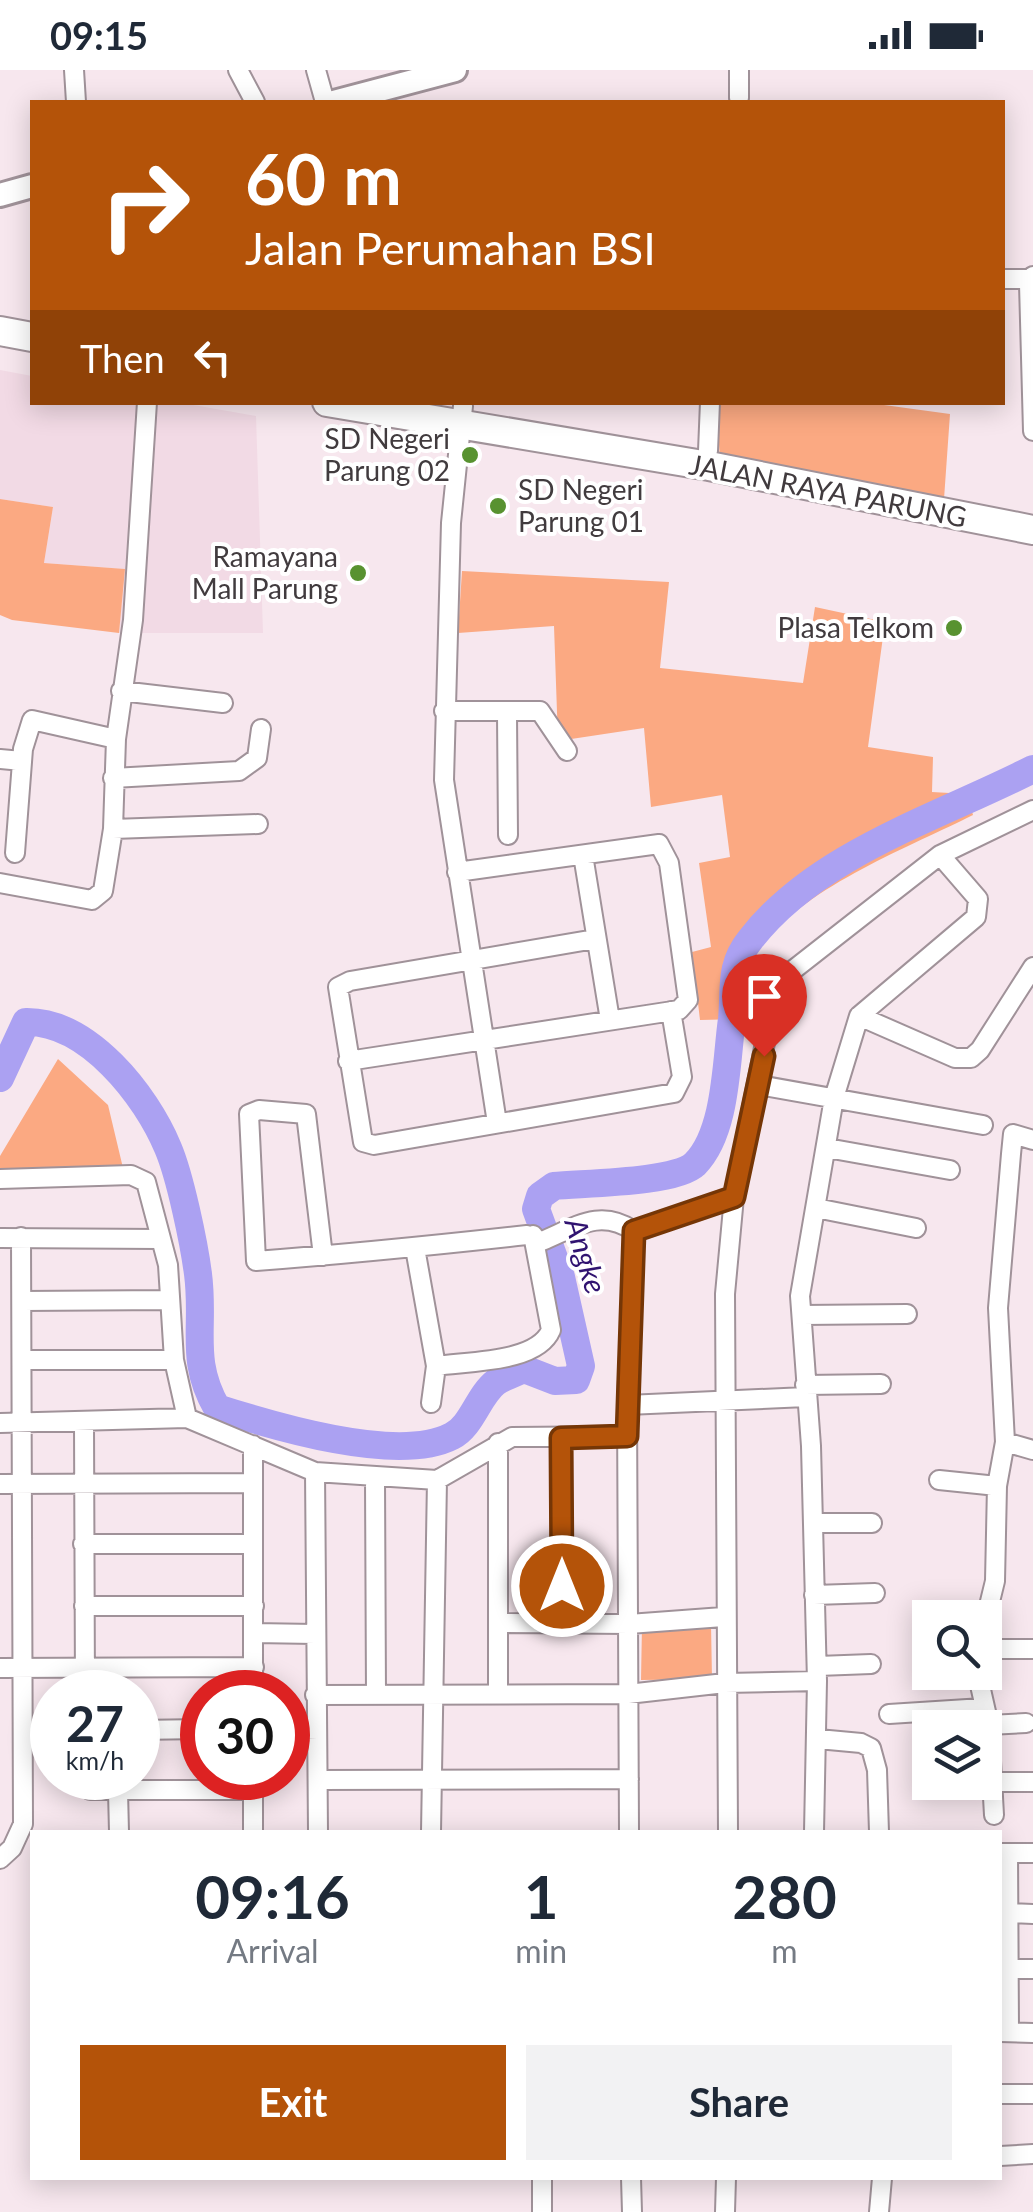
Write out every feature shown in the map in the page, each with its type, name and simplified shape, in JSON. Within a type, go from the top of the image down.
[{"type":"highway","points":[[0,331],[30,337]]},
{"type":"highway","points":[[0,349],[30,354]]},
{"type":"highway","name":"JALAN RAYA PARUNG","points":[[369,405],[453,411],[708,450],[1033,512]]},
{"type":"highway","name":"JALAN RAYA PARUNG","points":[[453,411],[1033,530]]},
{"type":"main road","points":[[340,100],[408,77],[455,70]]},
{"type":"main road","points":[[0,195],[30,187]]},
{"type":"street","points":[[74,70],[76,100]]},
{"type":"street","points":[[238,70],[254,100]]},
{"type":"street","points":[[316,70],[324,100]]},
{"type":"street","points":[[739,70],[739,98]]},
{"type":"street","points":[[1005,279],[1031,278],[1033,431]]},
{"type":"street","points":[[0,883],[92,900],[103,892],[113,830],[121,691],[132,620],[147,405]]},
{"type":"street","points":[[708,450],[710,405]]},
{"type":"street","points":[[453,411],[444,780],[497,1123]]},
{"type":"street","points":[[121,691],[222,703]]},
{"type":"street","points":[[444,711],[540,711],[568,751]]},
{"type":"street","points":[[506,714],[508,836]]},
{"type":"street","points":[[15,853],[22,761],[34,720],[116,740]]},
{"type":"street","points":[[113,778],[239,771],[257,758],[261,730]]},
{"type":"street","points":[[0,759],[22,761]]},
{"type":"street","points":[[728,1830],[723,1617],[725,1294],[734,1197],[774,998],[788,974],[940,856],[1033,810]]},
{"type":"street","points":[[113,830],[258,824]]},
{"type":"street","points":[[348,1061],[487,1043],[671,1011],[688,1000],[665,848],[659,844],[457,872]]},
{"type":"street","points":[[583,855],[610,1020]]},
{"type":"street","points":[[814,1830],[818,1673],[803,1275],[834,1098],[858,1016],[976,916],[978,899],[940,856]]},
{"type":"street","points":[[595,938],[471,957],[350,981],[338,987],[360,1131],[369,1144],[674,1092],[682,1078],[671,1011]]},
{"type":"street","points":[[858,1016],[954,1058],[971,1058],[1033,967]]},
{"type":"street","points":[[758,1085],[982,1126]]},
{"type":"street","points":[[322,1256],[306,1114],[259,1110],[249,1114],[256,1261],[322,1256],[538,1238],[606,1217],[634,1231],[734,1197]]},
{"type":"street","points":[[989,1600],[996,1564],[997,1486],[1005,1442],[999,1276],[1014,1134],[1033,1140]]},
{"type":"street","points":[[827,1148],[950,1170]]},
{"type":"street","points":[[0,1179],[139,1176],[146,1182],[168,1265],[174,1360],[188,1418]]},
{"type":"street","points":[[816,1208],[916,1228]]},
{"type":"street","points":[[629,1830],[627,1405],[634,1231]]},
{"type":"street","points":[[0,1238],[160,1239]]},
{"type":"street","points":[[0,1860],[12,1848],[22,1824],[21,1238]]},
{"type":"street","points":[[436,1366],[533,1350],[546,1340],[551,1330],[538,1238]]},
{"type":"street","points":[[415,1248],[436,1366],[432,1403]]},
{"type":"street","points":[[22,1301],[169,1300]]},
{"type":"street","points":[[802,1315],[906,1314]]},
{"type":"street","points":[[22,1360],[174,1360]]},
{"type":"street","points":[[627,1405],[880,1384]]},
{"type":"street","points":[[0,1423],[188,1418],[315,1472],[375,1479],[437,1480],[512,1437],[627,1436]]},
{"type":"street","points":[[84,1423],[86,1670]]},
{"type":"street","points":[[561,1438],[562,1624]]},
{"type":"street","points":[[1005,1442],[1033,1450]]},
{"type":"street","points":[[498,1443],[498,1693]]},
{"type":"street","points":[[0,1668],[254,1667],[254,1445]]},
{"type":"street","points":[[315,1472],[318,1830]]},
{"type":"street","points":[[375,1479],[376,1694]]},
{"type":"street","points":[[431,1830],[437,1480]]},
{"type":"street","points":[[939,1480],[997,1486]]},
{"type":"street","points":[[0,1484],[253,1483]]},
{"type":"street","points":[[813,1523],[872,1523]]},
{"type":"street","points":[[83,1544],[253,1544]]},
{"type":"street","points":[[814,1596],[874,1593]]},
{"type":"street","points":[[84,1606],[254,1606]]},
{"type":"street","points":[[500,1623],[629,1624],[723,1617]]},
{"type":"street","points":[[254,1633],[314,1634]]},
{"type":"street","points":[[1002,1649],[1033,1650]]},
{"type":"street","points":[[316,1695],[628,1694],[871,1664]]},
{"type":"street","points":[[889,1714],[912,1714]]},
{"type":"street","points":[[1002,1719],[1026,1723]]},
{"type":"street","points":[[310,1730],[316,1730]]},
{"type":"street","points":[[818,1739],[861,1742],[870,1748],[877,1770],[879,1830]]},
{"type":"street","points":[[318,1780],[629,1779]]},
{"type":"street","points":[[1002,1782],[1033,1782]]},
{"type":"street","points":[[118,1800],[119,1830]]},
{"type":"street","points":[[254,1800],[254,1830]]},
{"type":"street","points":[[994,1800],[994,1815]]},
{"type":"street","points":[[1033,1853],[1004,1853],[1010,1969],[1004,2032],[1033,2033]]},
{"type":"street","points":[[1008,1913],[1033,1914]]},
{"type":"street","points":[[1010,1969],[1033,1969]]},
{"type":"street","points":[[1002,2094],[1033,2094]]},
{"type":"street","points":[[1002,2156],[1033,2154]]},
{"type":"street","points":[[542,2180],[542,2212]]},
{"type":"street","points":[[631,2180],[632,2212]]},
{"type":"street","points":[[725,2212],[726,2180]]},
{"type":"street","points":[[879,2212],[882,2180]]},
{"type":"shaded area","points":[[0,370],[30,376],[30,405],[193,405],[256,416],[263,633],[119,633],[124,569],[44,563],[53,507],[0,499]]},
{"type":"shaded area","points":[[716,405],[884,405],[950,414],[944,499],[720,459]]},
{"type":"shaded area","points":[[0,499],[53,507],[44,563],[125,569],[119,633],[12,620],[0,615]]},
{"type":"shaded area","points":[[462,571],[669,582],[660,668],[803,683],[815,607],[885,622],[868,747],[933,757],[932,792],[967,794],[973,815],[879,860],[813,899],[784,921],[762,945],[745,977],[743,1019],[700,1020],[692,952],[711,947],[699,863],[730,857],[722,795],[651,807],[644,728],[558,741],[554,626],[458,633]]},
{"type":"shaded area","points":[[58,1059],[108,1105],[123,1168],[0,1175],[0,1156]]},
{"type":"shaded area","points":[[711,1624],[712,1679],[641,1680],[642,1625]]},
{"type":"waterway","name":"Angke","points":[[0,1078],[26,1022],[49,1025],[92,1047],[145,1106],[168,1148],[186,1210],[200,1293],[203,1374],[217,1408],[335,1439],[400,1446],[429,1444],[459,1431],[490,1388],[509,1375],[524,1369],[555,1381],[576,1380],[581,1366],[561,1277],[536,1209],[540,1196],[554,1186],[650,1179],[695,1164],[706,1150],[719,1115],[736,969],[750,940],[777,910],[844,861],[1033,769]]},
{"type":"place","name":"SD Negeri Parung 02","points":[[470,455]]},
{"type":"place","name":"SD Negeri Parung 01","points":[[498,506]]},
{"type":"place","name":"Ramayana Mall Parung","points":[[358,573]]},
{"type":"place","name":"Plasa Telkom","points":[[954,628]]},
{"type":"route","points":[[562,1586],[561,1438],[627,1436],[634,1231],[734,1197],[764,1056]]}]
